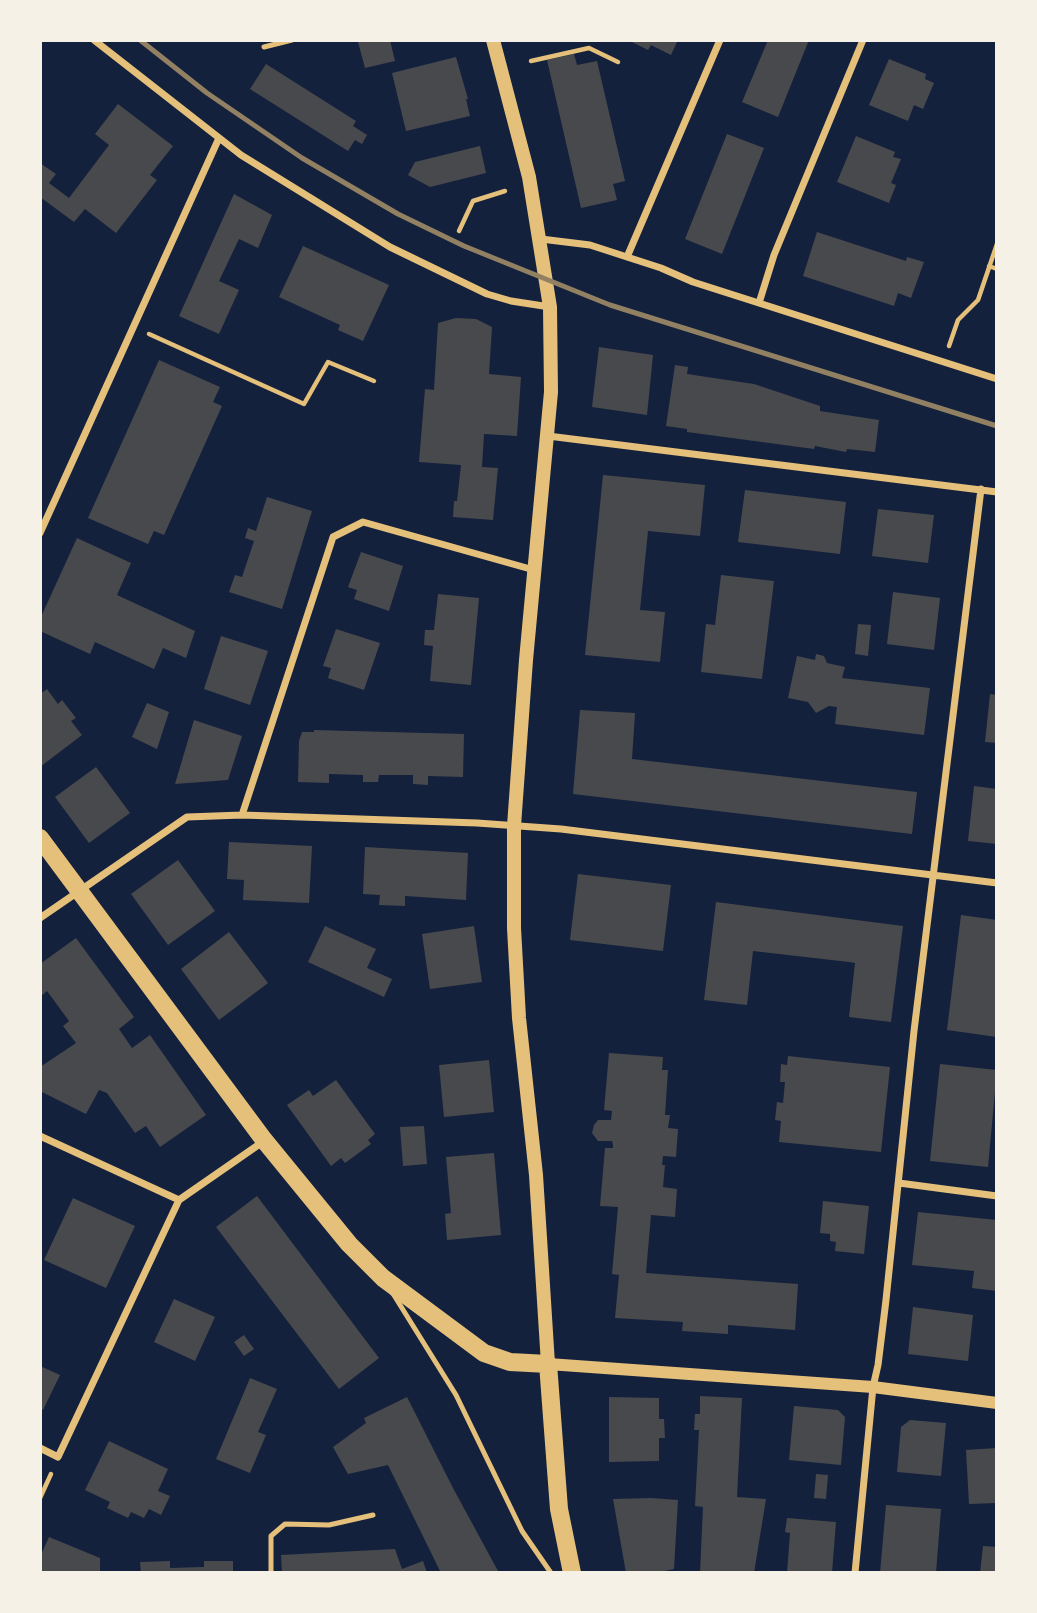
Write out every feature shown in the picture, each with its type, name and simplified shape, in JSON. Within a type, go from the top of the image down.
[{"type":"main road","points":[[494,40],[529,177],[550,307],[552,365],[548,436],[534,570],[514,826],[514,928],[536,1175],[559,1509],[572,1573]]},
{"type":"main road","points":[[40,838],[264,1140],[349,1244],[383,1278],[484,1353],[510,1362],[548,1364]]},
{"type":"street","points":[[94,40],[219,138],[299,192],[406,256],[499,298],[550,307]]},
{"type":"street","points":[[627,257],[720,40]]},
{"type":"street","points":[[759,303],[779,244],[863,40]]},
{"type":"street","points":[[40,533],[219,138]]},
{"type":"street","points":[[541,239],[590,245],[661,268],[693,282],[997,379]]},
{"type":"street","points":[[548,436],[997,492]]},
{"type":"street","points":[[855,1573],[873,1387],[878,1365],[932,876],[981,489]]},
{"type":"street","points":[[242,815],[332,537],[363,522],[534,570]]},
{"type":"street","points":[[40,918],[187,817],[242,815],[561,829],[997,883]]},
{"type":"street","points":[[40,1136],[179,1200]]},
{"type":"street","points":[[40,1448],[58,1457],[179,1200],[264,1140]]},
{"type":"street","points":[[899,1183],[997,1196]]},
{"type":"street","points":[[548,1364],[873,1387],[997,1403]]},
{"type":"lane","points":[[264,47],[292,40]]},
{"type":"lane","points":[[383,1278],[456,1395],[522,1531],[551,1573]]},
{"type":"lane","points":[[271,1573],[271,1536],[285,1524],[329,1525],[373,1515]]},
{"type":"path","points":[[531,61],[589,48],[618,62]]},
{"type":"path","points":[[459,231],[473,201],[505,191]]},
{"type":"path","points":[[948,349],[958,320],[978,300],[997,244]]},
{"type":"path","points":[[989,267],[997,269]]},
{"type":"path","points":[[132,327],[304,404],[328,362],[374,381]]},
{"type":"building","points":[[390,40],[395,61],[365,68],[358,42]]},
{"type":"building","points":[[628,40],[678,40],[671,55],[651,45],[648,50]]},
{"type":"building","points":[[768,40],[809,40],[778,117],[742,102]]},
{"type":"building","points":[[574,54],[577,65],[597,61],[625,181],[613,184],[617,200],[581,208],[547,60]]},
{"type":"building","points":[[456,57],[470,116],[406,131],[392,73]]},
{"type":"building","points":[[889,59],[926,74],[925,79],[934,83],[923,109],[914,105],[908,121],[869,105]]},
{"type":"building","points":[[266,64],[356,121],[353,126],[367,135],[362,144],[355,140],[348,151],[250,89]]},
{"type":"building","points":[[118,104],[173,146],[150,175],[157,180],[116,233],[85,209],[74,222],[40,197],[40,163],[56,174],[49,183],[69,198],[109,145],[95,134]]},
{"type":"building","points":[[727,134],[764,148],[722,254],[685,239]]},
{"type":"building","points":[[856,136],[895,152],[893,157],[901,159],[891,183],[896,185],[889,203],[837,182]]},
{"type":"building","points":[[480,146],[486,173],[430,187],[408,175],[415,162]]},
{"type":"building","points":[[234,194],[272,215],[258,248],[239,239],[219,281],[239,290],[219,334],[179,316]]},
{"type":"building","points":[[817,232],[906,261],[907,257],[924,262],[911,298],[898,293],[894,306],[803,276]]},
{"type":"building","points":[[303,246],[389,285],[363,341],[338,330],[340,325],[279,297]]},
{"type":"building","points":[[456,318],[476,319],[492,327],[489,374],[521,377],[517,436],[484,434],[482,467],[498,468],[493,520],[453,517],[461,465],[419,462],[425,389],[434,390],[438,323]]},
{"type":"building","points":[[599,347],[653,355],[647,415],[592,407]]},
{"type":"building","points":[[159,360],[220,387],[213,402],[222,406],[164,535],[154,531],[148,544],[88,518]]},
{"type":"building","points":[[675,365],[688,367],[687,374],[754,384],[820,406],[820,411],[879,420],[875,452],[847,449],[846,452],[815,446],[814,449],[687,432],[687,429],[666,426]]},
{"type":"building","points":[[603,475],[705,485],[700,536],[648,531],[640,610],[665,612],[660,662],[585,655]]},
{"type":"building","points":[[745,490],[846,502],[840,554],[738,542]]},
{"type":"building","points":[[267,497],[312,511],[282,609],[229,592],[235,575],[242,577],[254,541],[245,538],[248,528],[256,531]]},
{"type":"building","points":[[878,509],[934,515],[928,563],[872,556]]},
{"type":"building","points":[[77,538],[131,563],[117,595],[195,631],[186,658],[163,648],[154,669],[95,642],[90,654],[40,631],[40,619]]},
{"type":"building","points":[[361,552],[403,566],[389,611],[354,599],[357,590],[348,587]]},
{"type":"building","points":[[721,575],[774,581],[762,679],[701,672],[706,624],[715,625]]},
{"type":"building","points":[[893,592],[940,598],[934,650],[887,644]]},
{"type":"building","points":[[438,594],[479,598],[471,685],[430,681],[433,646],[424,645],[425,630],[434,630]]},
{"type":"building","points":[[858,624],[871,625],[868,656],[855,654]]},
{"type":"building","points":[[336,629],[380,643],[364,690],[328,678],[331,668],[323,666]]},
{"type":"building","points":[[221,636],[268,651],[250,705],[204,689]]},
{"type":"building","points":[[816,654],[824,656],[827,663],[845,667],[842,678],[930,688],[924,735],[835,724],[837,707],[829,706],[816,713],[808,702],[788,698],[797,656],[815,660]]},
{"type":"building","points":[[47,689],[58,704],[62,700],[76,718],[71,721],[82,735],[40,767],[40,694]]},
{"type":"building","points":[[990,694],[997,695],[997,743],[985,742]]},
{"type":"building","points":[[147,703],[169,712],[157,749],[132,737]]},
{"type":"building","points":[[580,710],[635,713],[632,759],[917,792],[912,834],[573,794]]},
{"type":"building","points":[[194,720],[242,736],[228,780],[175,784]]},
{"type":"building","points":[[314,730],[464,734],[463,777],[428,776],[428,785],[413,784],[413,775],[379,775],[378,782],[363,782],[363,775],[329,774],[329,783],[298,782],[299,741],[302,732]]},
{"type":"building","points":[[96,767],[130,813],[89,843],[55,797]]},
{"type":"building","points":[[974,786],[997,789],[997,844],[968,841]]},
{"type":"building","points":[[229,842],[312,846],[309,903],[243,900],[244,880],[227,879]]},
{"type":"building","points":[[365,847],[468,853],[466,900],[405,896],[405,906],[379,905],[380,895],[363,894]]},
{"type":"building","points":[[178,860],[215,911],[168,945],[131,894]]},
{"type":"building","points":[[578,874],[671,885],[663,951],[570,940]]},
{"type":"building","points":[[716,902],[903,926],[891,1022],[849,1017],[855,963],[849,962],[753,951],[747,1005],[704,1000]]},
{"type":"building","points":[[961,915],[997,920],[997,1037],[947,1030]]},
{"type":"building","points":[[325,926],[376,949],[367,968],[392,979],[384,997],[308,962]]},
{"type":"building","points":[[474,926],[482,982],[430,989],[422,934]]},
{"type":"building","points":[[229,932],[268,983],[219,1020],[181,969]]},
{"type":"building","points":[[76,938],[134,1017],[119,1029],[132,1048],[150,1035],[206,1115],[160,1147],[146,1126],[135,1133],[107,1093],[99,1090],[86,1114],[40,1091],[40,1067],[76,1043],[63,1026],[69,1021],[47,991],[40,997],[40,964]]},
{"type":"building","points":[[609,1053],[663,1057],[662,1070],[668,1070],[665,1115],[670,1115],[668,1128],[678,1129],[676,1157],[663,1156],[662,1165],[665,1165],[663,1187],[677,1189],[675,1217],[651,1215],[646,1273],[798,1284],[795,1330],[728,1325],[728,1334],[682,1331],[683,1322],[615,1318],[619,1275],[612,1274],[618,1207],[600,1206],[605,1148],[613,1148],[613,1145],[612,1141],[598,1141],[592,1133],[598,1120],[611,1120],[612,1111],[604,1110]]},
{"type":"building","points":[[788,1056],[890,1067],[881,1152],[779,1142],[781,1121],[775,1120],[777,1102],[783,1103],[785,1082],[780,1082],[781,1064],[787,1065]]},
{"type":"building","points":[[489,1060],[494,1112],[444,1117],[439,1065]]},
{"type":"building","points":[[940,1064],[997,1070],[988,1167],[930,1161]]},
{"type":"building","points":[[336,1080],[375,1134],[368,1140],[371,1144],[345,1163],[341,1158],[331,1166],[287,1105],[309,1090],[313,1096]]},
{"type":"building","points":[[424,1126],[427,1164],[403,1166],[400,1127]]},
{"type":"building","points":[[494,1153],[501,1235],[447,1240],[445,1214],[451,1213],[446,1157]]},
{"type":"building","points":[[257,1196],[379,1358],[339,1389],[216,1227]]},
{"type":"building","points":[[73,1198],[135,1226],[106,1288],[44,1260]]},
{"type":"building","points":[[823,1201],[869,1206],[864,1254],[835,1251],[836,1242],[830,1241],[830,1234],[820,1233]]},
{"type":"building","points":[[918,1212],[997,1220],[997,1291],[972,1288],[974,1271],[912,1265]]},
{"type":"building","points":[[174,1299],[215,1317],[195,1361],[154,1342]]},
{"type":"building","points":[[913,1307],[973,1315],[968,1361],[908,1354]]},
{"type":"building","points":[[244,1335],[254,1349],[244,1356],[234,1342]]},
{"type":"building","points":[[40,1366],[60,1375],[43,1410],[40,1408]]},
{"type":"building","points":[[250,1378],[277,1389],[258,1432],[266,1435],[250,1473],[216,1459]]},
{"type":"building","points":[[700,1396],[742,1398],[737,1497],[766,1499],[754,1573],[700,1573],[703,1507],[695,1506],[699,1430],[694,1430],[695,1414],[700,1414]]},
{"type":"building","points":[[407,1397],[498,1571],[441,1573],[388,1465],[348,1474],[333,1447],[366,1423],[364,1418]]},
{"type":"building","points":[[609,1397],[659,1398],[659,1419],[664,1419],[665,1438],[659,1438],[659,1461],[609,1462]]},
{"type":"building","points":[[794,1406],[838,1410],[845,1417],[841,1465],[789,1460]]},
{"type":"building","points":[[910,1420],[946,1423],[941,1476],[897,1472],[901,1427]]},
{"type":"building","points":[[109,1441],[168,1469],[158,1491],[170,1496],[161,1515],[149,1509],[144,1518],[131,1512],[128,1518],[107,1508],[110,1502],[85,1490]]},
{"type":"building","points":[[997,1448],[997,1503],[969,1504],[966,1450]]},
{"type":"building","points":[[816,1474],[828,1475],[826,1499],[814,1498]]},
{"type":"building","points":[[613,1499],[678,1500],[674,1569],[654,1573],[626,1573]]},
{"type":"building","points":[[886,1505],[941,1509],[936,1573],[880,1573]]},
{"type":"building","points":[[787,1518],[836,1522],[832,1573],[787,1573],[790,1533],[785,1532]]},
{"type":"building","points":[[49,1537],[100,1558],[100,1573],[40,1573],[40,1557]]},
{"type":"building","points":[[983,1546],[997,1547],[997,1573],[980,1573]]},
{"type":"building","points":[[395,1549],[402,1569],[423,1561],[427,1573],[282,1573],[281,1555]]},
{"type":"building","points":[[170,1561],[170,1568],[204,1567],[204,1561],[233,1561],[233,1573],[141,1573],[140,1562]]},
{"type":"railway","points":[[140,40],[207,93],[302,158],[398,214],[464,246],[610,305],[997,426]]}]
